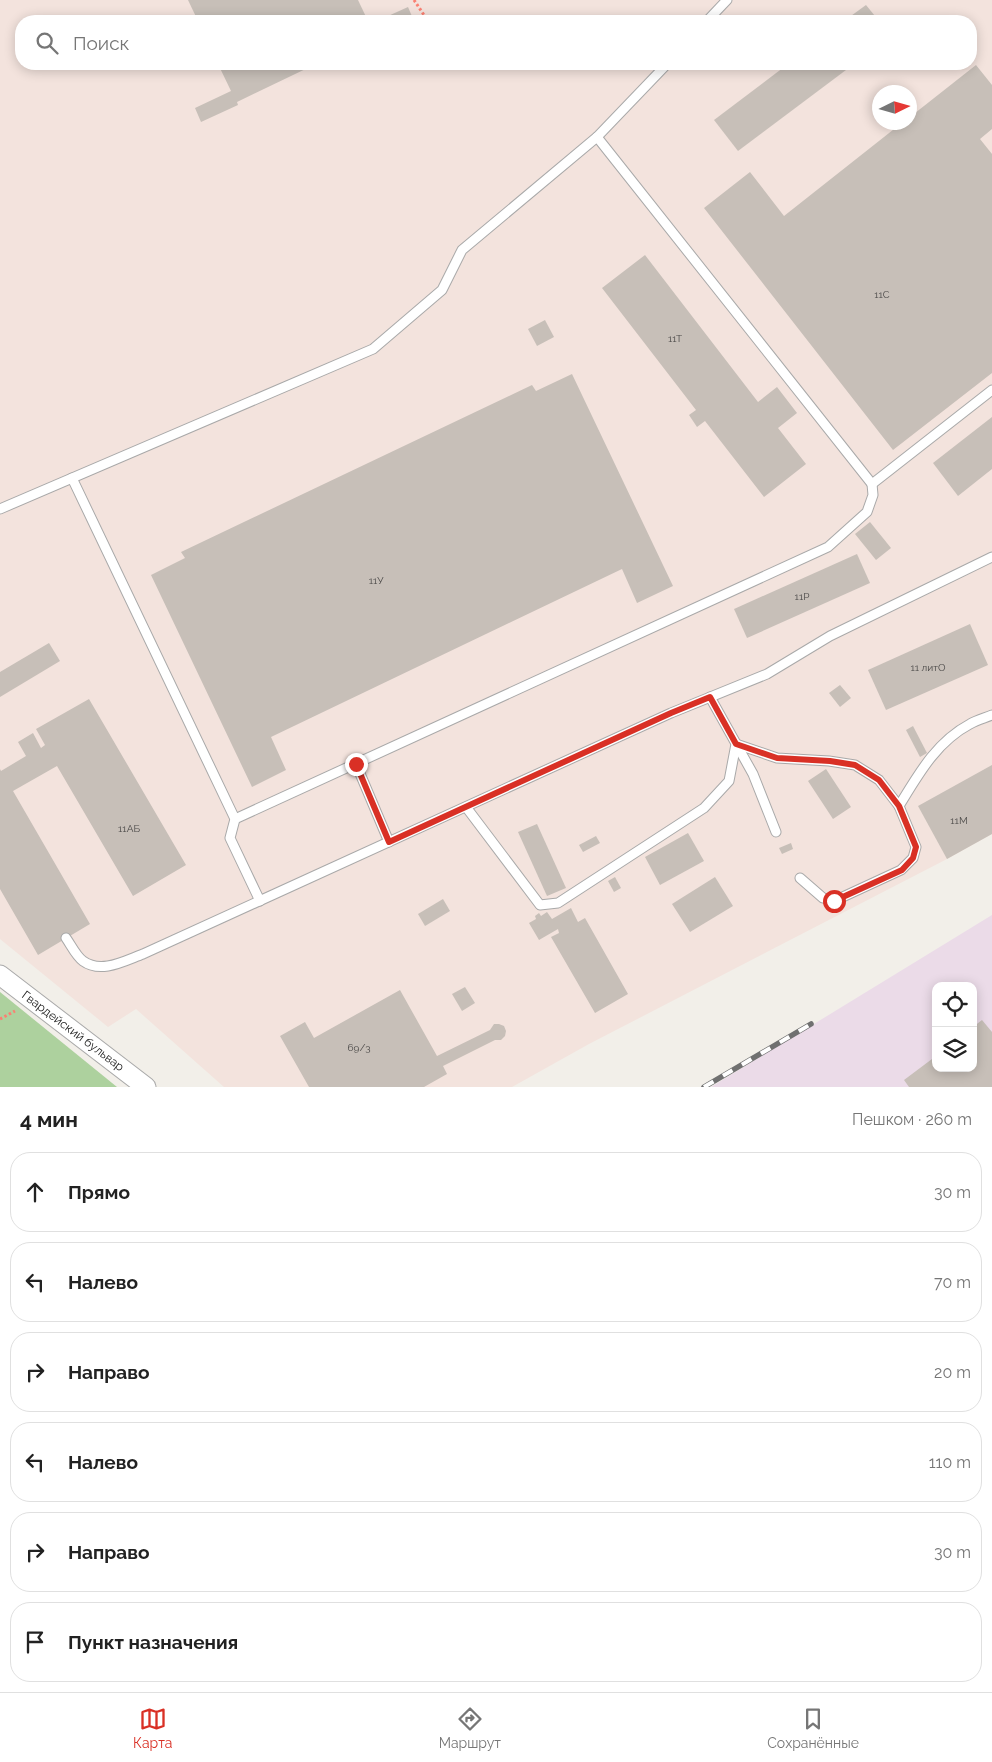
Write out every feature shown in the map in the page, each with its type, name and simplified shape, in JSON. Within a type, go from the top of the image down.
[{"type":"street","name":"Гвардейский бульвар","points":[[0,975],[146,1087]]},
{"type":"lane","points":[[713,15],[727,0]]},
{"type":"lane","points":[[0,509],[373,349],[442,290],[462,250],[597,137],[661,70]]},
{"type":"lane","points":[[235,819],[828,548],[867,512],[873,495],[872,484],[597,137]]},
{"type":"lane","points":[[872,484],[992,390]]},
{"type":"lane","points":[[72,478],[235,819],[230,838],[260,901]]},
{"type":"lane","points":[[66,938],[81,960],[94,967],[111,966],[143,954],[671,713],[766,674],[830,636],[992,557]]},
{"type":"lane","points":[[710,697],[753,774],[776,832]]},
{"type":"lane","points":[[899,806],[926,762],[950,737],[970,724],[992,716]]},
{"type":"lane","points":[[736,744],[777,758],[830,761],[855,765],[879,780],[899,806],[916,847],[913,858],[902,870],[834,901],[823,898],[800,878]]},
{"type":"lane","points":[[466,807],[540,905],[558,903],[704,808],[729,781],[736,744]]},
{"type":"lane","points":[[356,764],[389,842]]},
{"type":"path","points":[[414,0],[424,15]]},
{"type":"shaded area","points":[[0,0],[992,0],[992,834],[589,1044],[512,1087],[224,1087],[136,1009],[108,1027],[0,939]]},
{"type":"shaded area","points":[[992,915],[992,1087],[711,1087]]},
{"type":"green space","points":[[0,992],[117,1087],[0,1087]]},
{"type":"building","points":[[188,0],[358,0],[365,15],[195,15]]},
{"type":"building","points":[[866,5],[874,15],[852,15]]},
{"type":"building","points":[[408,7],[411,15],[390,15]]},
{"type":"building","points":[[977,66],[992,85],[992,129],[980,139],[992,154],[992,373],[893,450],[704,208],[750,172],[784,216],[893,130],[917,130],[917,111],[970,70],[977,70]]},
{"type":"building","points":[[221,70],[304,70],[237,102],[238,105],[201,122],[195,108],[231,91]]},
{"type":"building","points":[[780,70],[846,70],[738,151],[714,120]]},
{"type":"building","points":[[645,255],[758,402],[777,387],[797,413],[778,428],[806,464],[764,497],[705,421],[697,427],[689,415],[696,410],[602,288]]},
{"type":"building","points":[[545,320],[554,337],[537,346],[528,329]]},
{"type":"building","points":[[572,374],[673,586],[637,603],[622,569],[271,737],[286,770],[252,787],[151,575],[185,558],[181,552],[532,385],[536,391]]},
{"type":"building","points":[[992,417],[992,469],[958,496],[933,463]]},
{"type":"building","points":[[870,522],[891,548],[876,560],[855,534]]},
{"type":"building","points":[[857,554],[870,583],[747,638],[734,609]]},
{"type":"building","points":[[970,624],[988,665],[886,710],[868,670]]},
{"type":"building","points":[[49,643],[60,661],[0,697],[0,672]]},
{"type":"building","points":[[840,685],[851,698],[840,707],[829,693]]},
{"type":"building","points":[[89,699],[186,865],[133,896],[57,766],[13,791],[90,924],[38,955],[0,889],[0,769],[1,771],[26,756],[18,742],[33,733],[41,748],[45,745],[36,729]]},
{"type":"building","points":[[913,726],[927,753],[920,757],[906,730]]},
{"type":"building","points":[[992,765],[992,834],[947,859],[918,806]]},
{"type":"building","points":[[826,769],[851,807],[833,819],[808,781]]},
{"type":"building","points":[[537,824],[566,888],[547,896],[518,832]]},
{"type":"building","points":[[688,833],[704,861],[660,885],[645,857]]},
{"type":"building","points":[[596,836],[600,843],[583,852],[579,845]]},
{"type":"building","points":[[791,843],[793,849],[782,854],[779,848]]},
{"type":"building","points":[[615,877],[621,888],[614,892],[608,881]]},
{"type":"building","points":[[715,877],[733,906],[690,932],[672,904]]},
{"type":"building","points":[[443,899],[450,911],[425,926],[418,914]]},
{"type":"building","points":[[571,908],[578,922],[585,918],[628,994],[595,1013],[551,937],[559,933],[558,929],[539,940],[529,923],[536,919],[535,916],[539,913],[541,916],[547,912],[552,919]]},
{"type":"building","points":[[465,987],[475,1003],[462,1011],[452,994]]},
{"type":"building","points":[[400,990],[437,1056],[490,1030],[494,1024],[504,1026],[505,1036],[501,1040],[495,1040],[443,1066],[447,1074],[424,1087],[309,1087],[280,1036],[305,1022],[314,1038]]},
{"type":"building","points":[[982,1020],[992,1032],[992,1087],[909,1087],[904,1080],[932,1059],[932,1072],[977,1072],[977,1024]]},
{"type":"railway","points":[[704,1087],[811,1024]]},
{"type":"route","points":[[356,764],[389,842],[710,697],[736,744],[777,758],[830,761],[855,765],[879,780],[899,806],[916,847],[913,858],[902,870],[834,901]]}]
